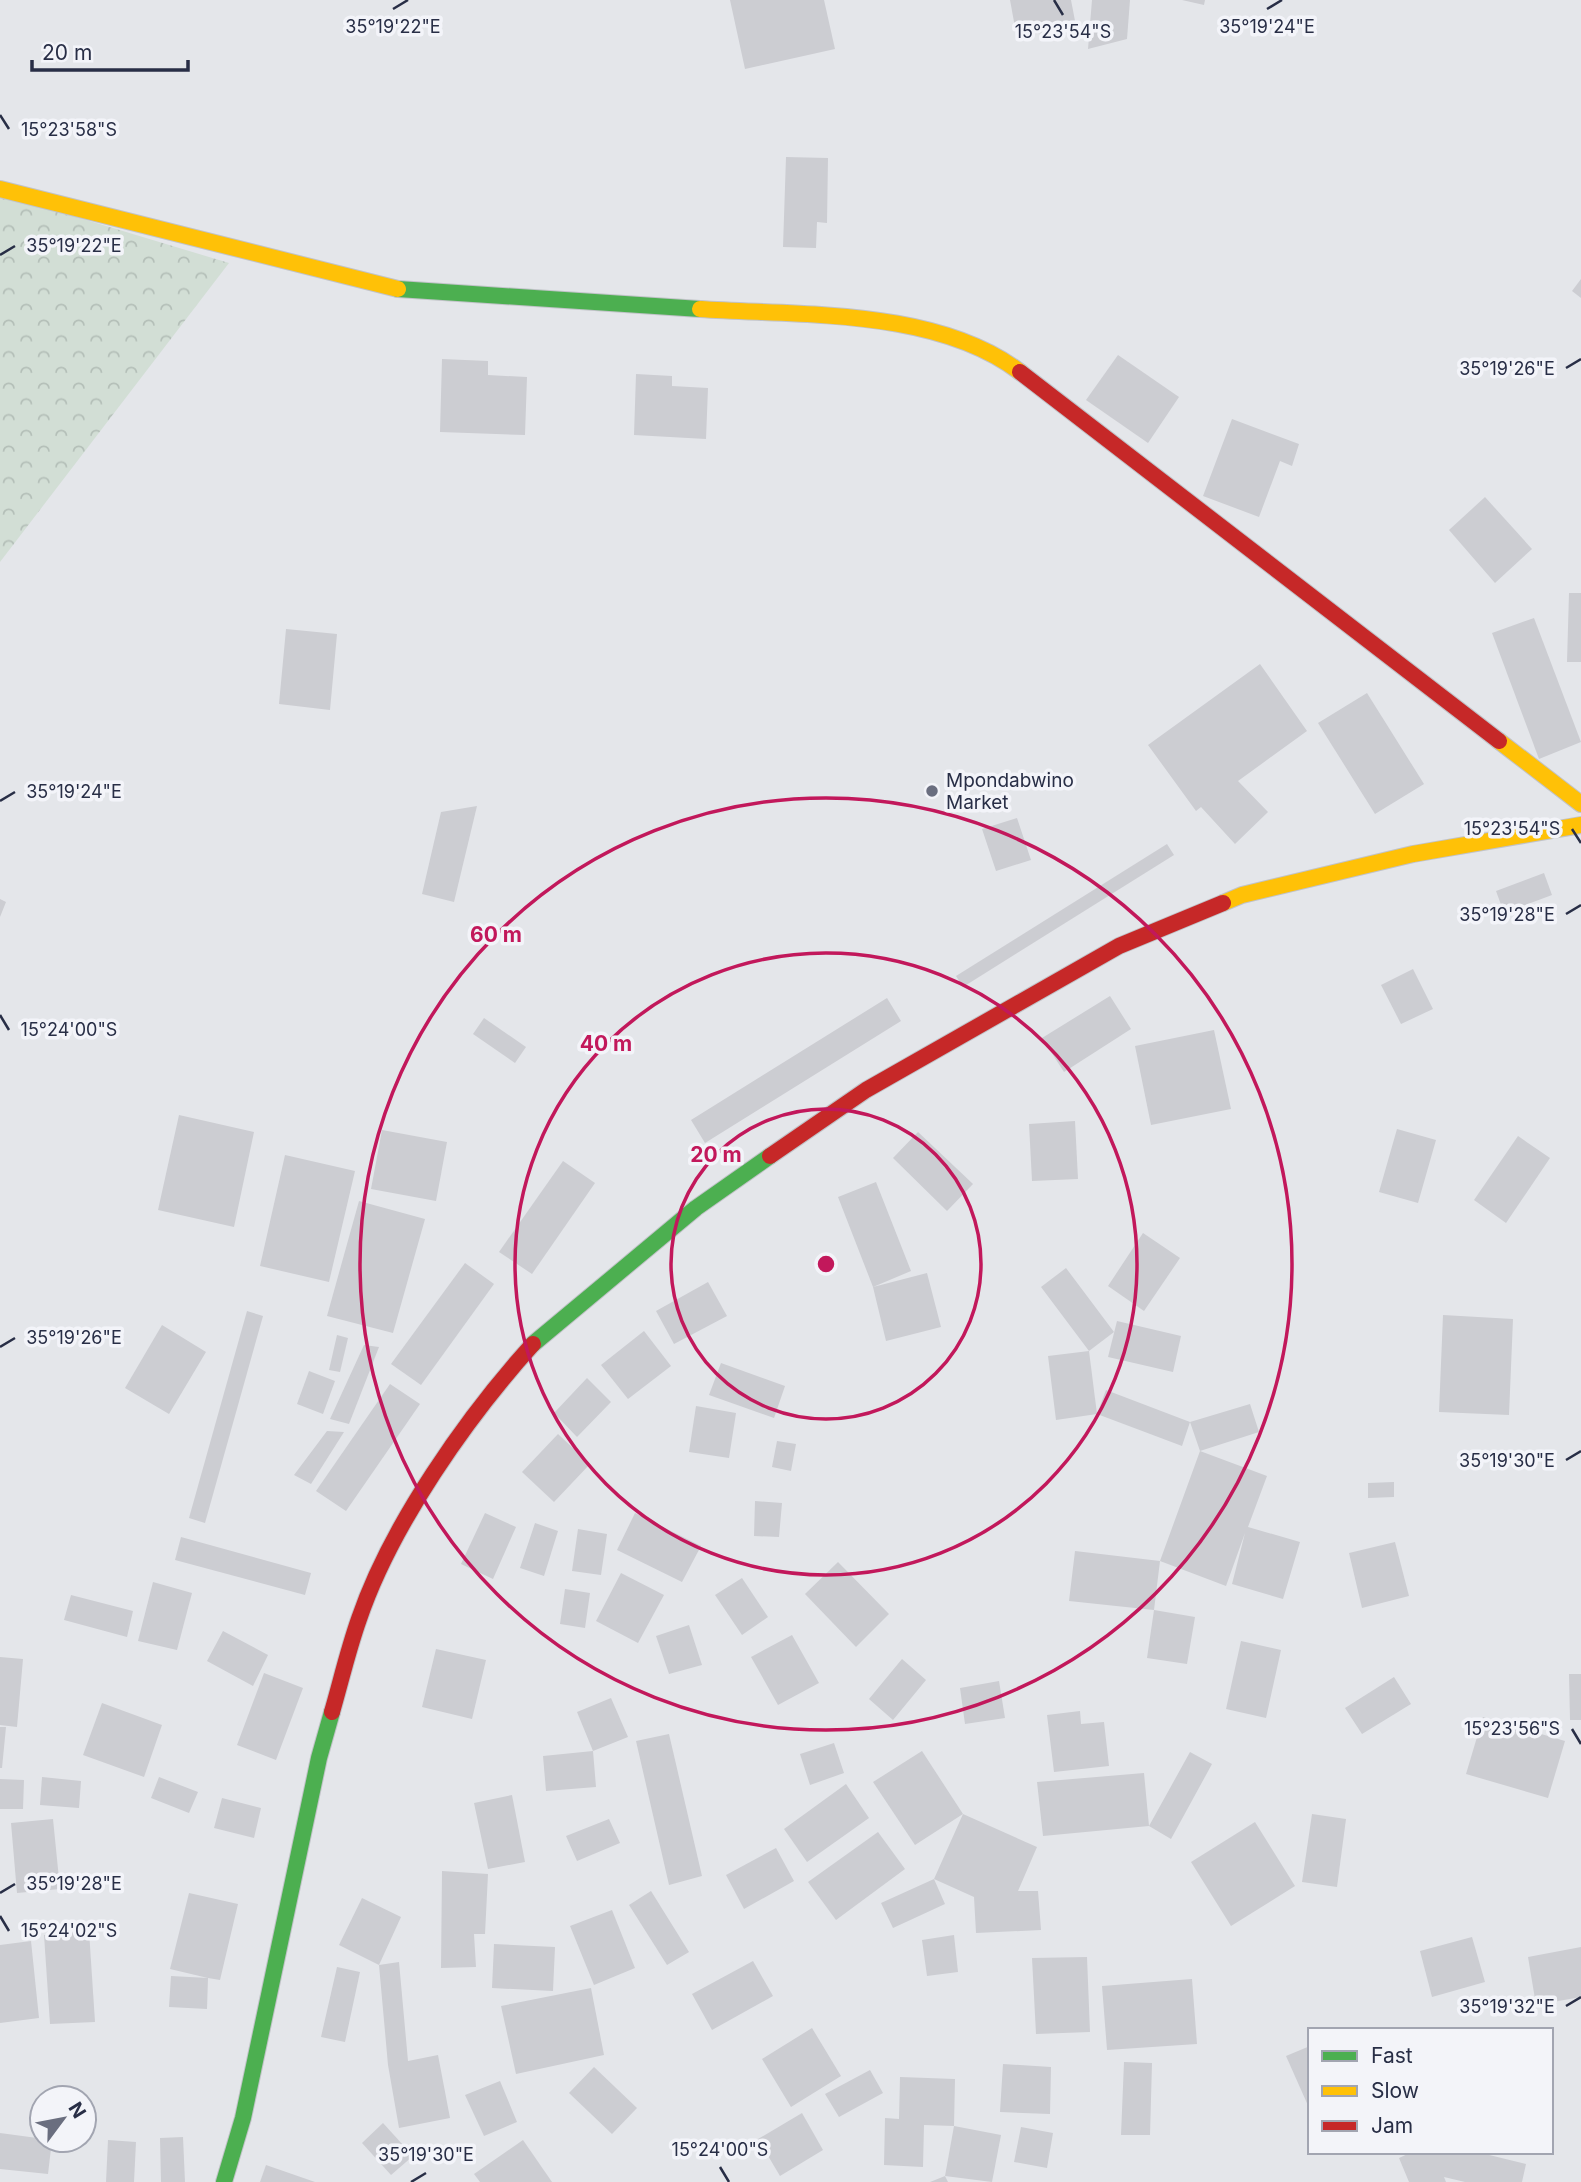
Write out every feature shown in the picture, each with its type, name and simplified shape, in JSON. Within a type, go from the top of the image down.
[{"type":"street","points":[[0,189],[396,289],[892,322],[946,334],[1000,357],[1581,804]]},
{"type":"street","points":[[224,2182],[243,2118],[319,1758],[359,1618],[398,1533],[453,1447],[502,1378],[545,1331],[696,1208],[866,1090],[1119,946],[1242,895],[1413,854],[1581,825]]},
{"type":"green space","points":[[0,194],[229,263],[0,562]]},
{"type":"building","points":[[730,0],[824,0],[835,49],[745,69]]},
{"type":"building","points":[[1010,0],[1071,0],[1076,26],[1017,38]]},
{"type":"building","points":[[1092,0],[1130,0],[1127,39],[1088,49]]},
{"type":"building","points":[[1182,0],[1205,0],[1204,5]]},
{"type":"building","points":[[786,157],[828,158],[827,223],[817,222],[816,248],[783,247]]},
{"type":"building","points":[[1581,279],[1581,298],[1572,291]]},
{"type":"building","points":[[1118,355],[1179,397],[1148,443],[1086,400]]},
{"type":"building","points":[[442,359],[488,361],[488,375],[527,377],[525,435],[440,432]]},
{"type":"building","points":[[636,374],[672,376],[672,386],[708,388],[706,439],[634,435]]},
{"type":"building","points":[[1232,419],[1299,444],[1292,466],[1280,461],[1259,517],[1203,496]]},
{"type":"building","points":[[1485,497],[1532,549],[1495,583],[1449,530]]},
{"type":"building","points":[[1569,593],[1581,593],[1581,662],[1567,662]]},
{"type":"building","points":[[1534,618],[1581,742],[1539,759],[1492,633]]},
{"type":"building","points":[[286,629],[337,634],[330,710],[279,704]]},
{"type":"building","points":[[1260,664],[1307,731],[1238,781],[1268,812],[1235,844],[1201,807],[1196,811],[1148,745]]},
{"type":"building","points":[[1367,693],[1424,784],[1375,814],[1318,723]]},
{"type":"building","points":[[477,806],[454,902],[422,894],[441,812]]},
{"type":"building","points":[[1017,818],[1031,860],[996,871],[982,829]]},
{"type":"building","points":[[1167,844],[1174,855],[963,987],[956,976]]},
{"type":"building","points":[[1544,873],[1552,895],[1504,913],[1496,891]]},
{"type":"building","points":[[0,899],[6,902],[0,917]]},
{"type":"building","points":[[1413,969],[1433,1009],[1401,1024],[1381,985]]},
{"type":"building","points":[[1110,996],[1131,1029],[1064,1072],[1042,1038]]},
{"type":"building","points":[[887,998],[901,1021],[705,1143],[691,1120]]},
{"type":"building","points":[[484,1018],[526,1047],[515,1063],[473,1034]]},
{"type":"building","points":[[1214,1030],[1231,1109],[1151,1125],[1135,1046]]},
{"type":"building","points":[[179,1115],[254,1132],[234,1227],[158,1210]]},
{"type":"building","points":[[1075,1121],[1078,1179],[1032,1181],[1029,1124]]},
{"type":"building","points":[[1397,1129],[1436,1140],[1418,1203],[1379,1192]]},
{"type":"building","points":[[382,1130],[447,1142],[436,1201],[371,1189]]},
{"type":"building","points":[[918,1132],[973,1184],[947,1211],[893,1158]]},
{"type":"building","points":[[1518,1136],[1550,1158],[1506,1223],[1474,1200]]},
{"type":"building","points":[[285,1155],[355,1171],[329,1282],[260,1266]]},
{"type":"building","points":[[563,1161],[595,1183],[532,1274],[499,1252]]},
{"type":"building","points":[[876,1182],[911,1271],[873,1287],[838,1197]]},
{"type":"building","points":[[359,1201],[425,1219],[393,1333],[327,1316]]},
{"type":"building","points":[[1143,1233],[1180,1258],[1144,1311],[1108,1286]]},
{"type":"building","points":[[465,1263],[494,1284],[421,1385],[391,1364]]},
{"type":"building","points":[[1066,1268],[1114,1332],[1089,1351],[1041,1287]]},
{"type":"building","points":[[927,1273],[941,1327],[886,1341],[873,1287]]},
{"type":"building","points":[[708,1282],[727,1316],[674,1344],[656,1311]]},
{"type":"building","points":[[247,1311],[263,1316],[205,1523],[189,1518]]},
{"type":"building","points":[[1443,1315],[1513,1319],[1509,1415],[1439,1412]]},
{"type":"building","points":[[1117,1321],[1181,1336],[1173,1372],[1108,1357]]},
{"type":"building","points":[[162,1325],[206,1352],[169,1414],[125,1388]]},
{"type":"building","points":[[644,1331],[671,1366],[628,1399],[601,1365]]},
{"type":"building","points":[[337,1335],[348,1338],[340,1372],[329,1370]]},
{"type":"building","points":[[364,1345],[379,1347],[349,1424],[330,1419]]},
{"type":"building","points":[[1089,1351],[1097,1414],[1056,1420],[1048,1356]]},
{"type":"building","points":[[721,1363],[785,1386],[774,1418],[709,1395]]},
{"type":"building","points":[[309,1371],[335,1381],[323,1414],[297,1404]]},
{"type":"building","points":[[587,1378],[611,1402],[577,1437],[554,1413]]},
{"type":"building","points":[[390,1384],[420,1404],[346,1511],[316,1491]]},
{"type":"building","points":[[1106,1390],[1190,1422],[1182,1446],[1097,1414]]},
{"type":"building","points":[[1250,1404],[1259,1432],[1200,1451],[1190,1422]]},
{"type":"building","points":[[696,1406],[736,1413],[729,1458],[689,1452]]},
{"type":"building","points":[[327,1431],[344,1432],[311,1484],[294,1475]]},
{"type":"building","points":[[558,1434],[590,1464],[554,1502],[522,1472]]},
{"type":"building","points":[[777,1441],[796,1444],[791,1471],[772,1467]]},
{"type":"building","points":[[1200,1451],[1267,1476],[1248,1527],[1300,1542],[1283,1599],[1232,1584],[1245,1533],[1226,1586],[1160,1561]]},
{"type":"building","points":[[1394,1482],[1394,1497],[1368,1498],[1368,1483]]},
{"type":"building","points":[[755,1501],[782,1503],[779,1537],[754,1536]]},
{"type":"building","points":[[485,1513],[516,1527],[493,1579],[461,1564]]},
{"type":"building","points":[[635,1513],[701,1546],[682,1582],[617,1550]]},
{"type":"building","points":[[535,1523],[558,1531],[544,1576],[520,1568]]},
{"type":"building","points":[[578,1529],[607,1534],[601,1575],[572,1571]]},
{"type":"building","points":[[181,1537],[311,1573],[305,1595],[175,1560]]},
{"type":"building","points":[[1395,1542],[1409,1596],[1362,1608],[1349,1553]]},
{"type":"building","points":[[1075,1551],[1160,1561],[1154,1610],[1069,1601]]},
{"type":"building","points":[[838,1562],[889,1614],[856,1647],[805,1594]]},
{"type":"building","points":[[621,1573],[664,1595],[638,1643],[596,1621]]},
{"type":"building","points":[[742,1578],[768,1617],[742,1635],[715,1595]]},
{"type":"building","points":[[153,1582],[192,1593],[177,1650],[138,1641]]},
{"type":"building","points":[[565,1589],[590,1593],[585,1628],[560,1624]]},
{"type":"building","points":[[71,1595],[133,1611],[127,1637],[64,1620]]},
{"type":"building","points":[[1154,1610],[1195,1617],[1187,1664],[1147,1658]]},
{"type":"building","points":[[689,1625],[702,1665],[669,1674],[656,1636]]},
{"type":"building","points":[[223,1631],[268,1655],[253,1686],[207,1661]]},
{"type":"building","points":[[792,1635],[819,1683],[778,1705],[751,1657]]},
{"type":"building","points":[[1241,1641],[1281,1650],[1266,1718],[1226,1709]]},
{"type":"building","points":[[436,1649],[486,1660],[472,1719],[422,1707]]},
{"type":"building","points":[[0,1657],[23,1659],[17,1727],[0,1725]]},
{"type":"building","points":[[902,1659],[926,1680],[893,1720],[869,1699]]},
{"type":"building","points":[[264,1673],[303,1688],[276,1760],[237,1745]]},
{"type":"building","points":[[1569,1674],[1581,1674],[1581,1720],[1570,1720]]},
{"type":"building","points":[[1394,1677],[1411,1704],[1362,1734],[1345,1708]]},
{"type":"building","points":[[999,1681],[1005,1718],[965,1724],[960,1688]]},
{"type":"building","points":[[611,1698],[628,1737],[593,1751],[577,1712]]},
{"type":"building","points":[[102,1703],[162,1725],[144,1777],[83,1755]]},
{"type":"building","points":[[1080,1711],[1081,1724],[1104,1722],[1109,1766],[1054,1772],[1047,1715]]},
{"type":"building","points":[[1483,1717],[1565,1741],[1548,1798],[1466,1774]]},
{"type":"building","points":[[0,1727],[6,1727],[2,1768],[0,1768]]},
{"type":"building","points":[[669,1734],[702,1876],[669,1885],[636,1741]]},
{"type":"building","points":[[834,1743],[844,1773],[810,1785],[800,1754]]},
{"type":"building","points":[[593,1751],[596,1787],[546,1791],[543,1756]]},
{"type":"building","points":[[922,1751],[963,1814],[915,1845],[873,1782]]},
{"type":"building","points":[[1190,1752],[1212,1764],[1171,1839],[1149,1826]]},
{"type":"building","points":[[1144,1773],[1149,1826],[1043,1836],[1037,1782]]},
{"type":"building","points":[[42,1777],[81,1781],[79,1808],[40,1805]]},
{"type":"building","points":[[159,1777],[198,1792],[189,1813],[151,1798]]},
{"type":"building","points":[[0,1779],[24,1780],[23,1809],[0,1809]]},
{"type":"building","points":[[846,1784],[869,1818],[807,1862],[784,1829]]},
{"type":"building","points":[[512,1795],[525,1862],[488,1869],[474,1803]]},
{"type":"building","points":[[222,1798],[261,1808],[254,1838],[214,1828]]},
{"type":"building","points":[[963,1814],[1037,1847],[1018,1891],[1038,1891],[1041,1930],[976,1933],[974,1897],[934,1879]]},
{"type":"building","points":[[1312,1814],[1346,1819],[1337,1887],[1302,1882]]},
{"type":"building","points":[[53,1819],[60,1889],[17,1893],[11,1823]]},
{"type":"building","points":[[609,1819],[620,1843],[577,1861],[566,1836]]},
{"type":"building","points":[[1255,1822],[1295,1886],[1231,1926],[1191,1862]]},
{"type":"building","points":[[878,1832],[905,1869],[836,1920],[808,1882]]},
{"type":"building","points":[[776,1848],[794,1881],[744,1909],[726,1875]]},
{"type":"building","points":[[442,1871],[488,1874],[485,1934],[474,1934],[476,1967],[441,1968]]},
{"type":"building","points":[[934,1879],[945,1904],[893,1928],[881,1903]]},
{"type":"building","points":[[651,1891],[689,1952],[667,1965],[629,1905]]},
{"type":"building","points":[[189,1893],[238,1904],[220,1980],[170,1969]]},
{"type":"building","points":[[362,1898],[401,1917],[379,1965],[339,1945]]},
{"type":"building","points":[[612,1910],[635,1968],[594,1985],[570,1926]]},
{"type":"building","points":[[89,1931],[95,2022],[50,2024],[44,1935]]},
{"type":"building","points":[[954,1935],[958,1972],[927,1976],[922,1940]]},
{"type":"building","points":[[1472,1937],[1485,1982],[1432,1997],[1420,1951]]},
{"type":"building","points":[[31,1941],[39,2018],[0,2023],[0,1945]]},
{"type":"building","points":[[494,1944],[555,1947],[553,1991],[492,1988]]},
{"type":"building","points":[[1581,1947],[1581,1997],[1536,2005],[1528,1957]]},
{"type":"building","points":[[1087,1957],[1090,2032],[1036,2034],[1032,1958]]},
{"type":"building","points":[[753,1961],[773,1996],[712,2030],[692,1994]]},
{"type":"building","points":[[399,1962],[408,2061],[438,2055],[450,2118],[399,2128],[388,2065],[379,1965]]},
{"type":"building","points":[[337,1967],[360,1972],[345,2042],[321,2037]]},
{"type":"building","points":[[171,1976],[208,1978],[207,2009],[169,2007]]},
{"type":"building","points":[[1192,1979],[1197,2044],[1107,2050],[1102,1986]]},
{"type":"building","points":[[591,1988],[604,2055],[516,2074],[501,2006]]},
{"type":"building","points":[[812,2028],[841,2076],[791,2107],[762,2059]]},
{"type":"building","points":[[1308,2047],[1308,2106],[1286,2056]]},
{"type":"building","points":[[1124,2062],[1152,2063],[1150,2135],[1121,2135]]},
{"type":"building","points":[[1003,2064],[1051,2067],[1050,2114],[1000,2112]]},
{"type":"building","points":[[594,2067],[637,2108],[612,2134],[569,2093]]},
{"type":"building","points":[[870,2070],[883,2093],[839,2117],[825,2094]]},
{"type":"building","points":[[900,2077],[955,2079],[954,2126],[924,2125],[923,2167],[884,2165],[885,2118],[899,2119]]},
{"type":"building","points":[[500,2081],[517,2122],[484,2136],[465,2095]]},
{"type":"building","points":[[802,2113],[823,2150],[780,2176],[758,2139]]},
{"type":"building","points":[[383,2123],[413,2156],[391,2175],[362,2143]]},
{"type":"building","points":[[954,2126],[1001,2135],[992,2182],[945,2176]]},
{"type":"building","points":[[1021,2127],[1053,2133],[1047,2168],[1014,2162]]},
{"type":"building","points":[[0,2133],[28,2137],[28,2154],[50,2154],[48,2174],[0,2169]]},
{"type":"building","points":[[183,2137],[185,2182],[161,2182],[160,2138]]},
{"type":"building","points":[[108,2140],[136,2142],[134,2182],[106,2182]]},
{"type":"building","points":[[523,2140],[552,2182],[480,2182],[474,2174]]},
{"type":"building","points":[[1408,2154],[1485,2154],[1526,2164],[1522,2182],[1465,2182],[1444,2177],[1446,2182],[1409,2182],[1399,2158]]},
{"type":"building","points":[[266,2165],[315,2182],[260,2182]]},
{"type":"building","points":[[945,2176],[948,2182],[930,2182]]},
{"type":"traffic: fast","points":[[398,289],[700,309]]},
{"type":"traffic: fast","points":[[533,1344],[696,1208],[770,1156]]},
{"type":"traffic: fast","points":[[224,2182],[243,2118],[319,1758],[332,1712]]},
{"type":"traffic: slow","points":[[0,189],[398,289]]},
{"type":"traffic: slow","points":[[700,309],[823,315],[908,326],[949,336],[986,351],[1020,372]]},
{"type":"traffic: slow","points":[[1499,741],[1581,804]]},
{"type":"traffic: slow","points":[[1223,903],[1242,895],[1413,854],[1581,825]]},
{"type":"traffic: jam","points":[[1020,372],[1499,741]]},
{"type":"traffic: jam","points":[[770,1156],[866,1090],[1119,946],[1223,903]]},
{"type":"traffic: jam","points":[[332,1712],[359,1619],[390,1547],[457,1438],[533,1344]]},
{"type":"place","name":"Mpondabwino Market","points":[[932,791]]}]
